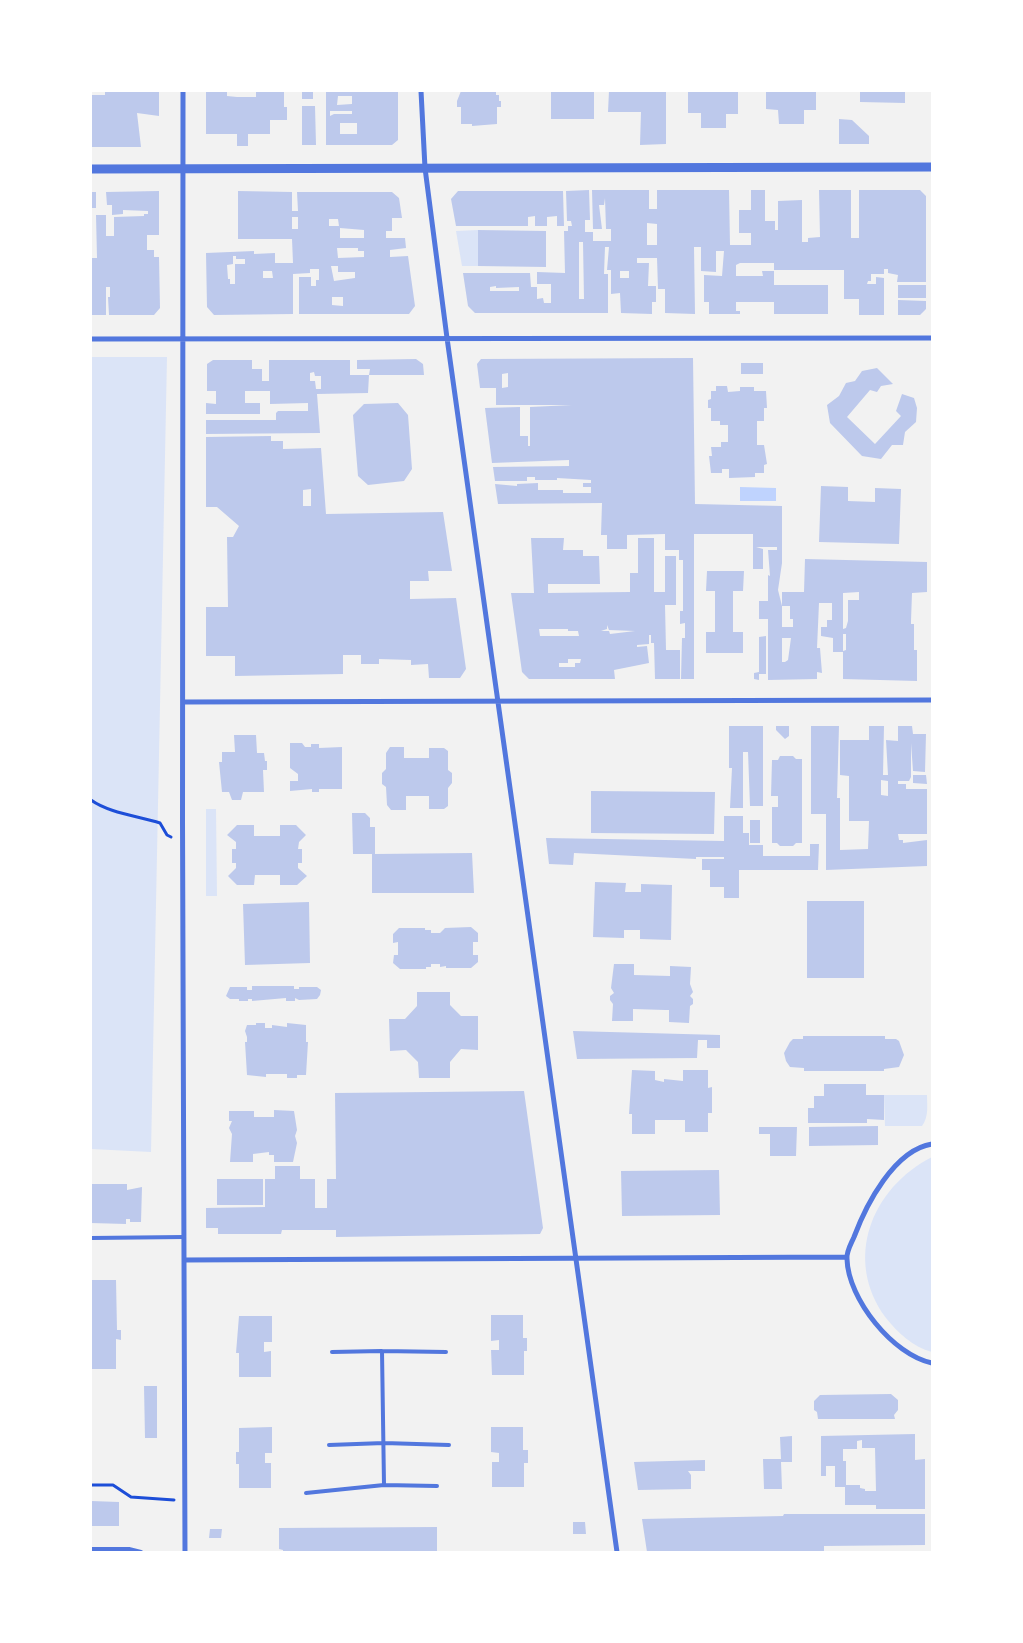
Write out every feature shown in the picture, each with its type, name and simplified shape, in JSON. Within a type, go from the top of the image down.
[{"type":"street","points":[[183,91],[181,512],[184,702],[181,840],[185,1552]]},
{"type":"street","points":[[421,91],[424,168],[446,338],[617,1552]]},
{"type":"street","points":[[91,169],[932,167]]},
{"type":"street","points":[[91,338],[932,338]]},
{"type":"street","points":[[184,702],[932,700]]},
{"type":"street","points":[[932,1144],[915,1150],[902,1159],[879,1186],[867,1207],[846,1257],[849,1274],[863,1303],[883,1334],[906,1353],[932,1363]]},
{"type":"street","points":[[184,1260],[846,1257]]},
{"type":"lane","points":[[91,1238],[184,1237]]},
{"type":"lane","points":[[382,1351],[384,1485]]},
{"type":"lane","points":[[332,1352],[446,1352]]},
{"type":"lane","points":[[329,1445],[384,1443],[449,1446]]},
{"type":"lane","points":[[306,1493],[384,1485],[437,1486]]},
{"type":"lane","points":[[91,1550],[129,1549],[141,1552]]},
{"type":"path","points":[[91,800],[101,807],[160,823],[167,835],[181,840]]},
{"type":"path","points":[[91,1485],[113,1485],[131,1497],[184,1500]]},
{"type":"shaded area","points":[[478,230],[478,266],[462,266],[456,231]]},
{"type":"shaded area","points":[[91,357],[167,357],[151,1152],[91,1149]]},
{"type":"shaded area","points":[[206,809],[216,809],[217,896],[206,896]]},
{"type":"shaded area","points":[[884,1095],[927,1095],[927,1115],[922,1126],[885,1126]]},
{"type":"shaded area","points":[[932,1157],[932,1352],[918,1347],[906,1339],[886,1318],[873,1296],[866,1273],[866,1250],[870,1227],[879,1206],[893,1187],[911,1170]]},
{"type":"water","points":[[740,487],[776,488],[776,501],[740,501]]},
{"type":"building","points":[[105,91],[159,91],[159,116],[137,113],[141,147],[91,147],[91,95],[105,95]]},
{"type":"building","points":[[206,91],[227,91],[227,96],[256,97],[256,91],[284,91],[284,107],[287,107],[287,120],[270,120],[270,134],[248,134],[248,146],[237,146],[237,134],[206,134]]},
{"type":"building","points":[[302,91],[313,91],[313,99],[302,99]]},
{"type":"building","points":[[326,91],[398,91],[398,140],[392,145],[326,145]],"holes":[[[338,96],[352,96],[352,104],[337,105]],[[330,111],[352,111],[352,114],[334,114],[330,116]],[[340,123],[357,123],[357,134],[340,134]]]},
{"type":"building","points":[[461,91],[496,91],[496,95],[499,95],[499,101],[501,101],[501,107],[497,107],[497,124],[472,126],[472,124],[461,124],[461,107],[457,107],[457,101]]},
{"type":"building","points":[[551,91],[594,91],[594,119],[551,119]]},
{"type":"building","points":[[609,91],[666,91],[666,144],[640,145],[641,112],[608,112]]},
{"type":"building","points":[[688,91],[738,91],[738,114],[726,114],[726,128],[701,128],[701,113],[688,113]]},
{"type":"building","points":[[766,91],[816,91],[816,110],[804,110],[804,124],[779,124],[778,110],[766,109]]},
{"type":"building","points":[[860,91],[905,91],[905,103],[860,102]]},
{"type":"building","points":[[302,106],[315,106],[316,145],[302,145]]},
{"type":"building","points":[[839,119],[852,120],[869,136],[869,144],[839,144]]},
{"type":"building","points":[[589,190],[590,220],[585,220],[585,232],[593,232],[593,241],[611,241],[611,229],[606,229],[605,198],[604,205],[599,205],[602,229],[593,229],[592,190],[649,190],[649,209],[657,209],[657,190],[729,190],[730,245],[751,245],[751,233],[739,233],[739,210],[751,210],[751,190],[765,190],[765,221],[775,221],[775,230],[778,230],[778,201],[802,200],[802,242],[808,242],[808,238],[820,237],[819,190],[851,190],[851,238],[859,238],[859,190],[920,190],[926,196],[926,282],[897,282],[898,275],[888,273],[888,269],[884,269],[884,274],[871,274],[871,281],[868,281],[867,284],[876,284],[876,277],[884,278],[884,315],[859,315],[859,299],[844,299],[844,270],[774,270],[774,263],[740,263],[736,265],[736,276],[763,276],[762,271],[774,271],[774,285],[828,285],[828,314],[774,314],[774,302],[736,302],[736,311],[740,311],[740,314],[709,314],[709,302],[704,302],[704,275],[722,276],[724,251],[716,251],[716,272],[701,271],[701,247],[694,247],[695,314],[665,313],[665,289],[658,289],[657,258],[637,258],[637,263],[649,263],[648,286],[656,286],[656,302],[652,302],[652,314],[621,313],[620,293],[611,294],[611,270],[607,270],[609,247],[605,247],[604,274],[608,274],[608,313],[475,313],[468,306],[463,273],[530,273],[531,287],[537,287],[537,299],[543,298],[544,303],[551,303],[551,284],[537,284],[537,272],[565,273],[564,231],[568,231],[568,226],[572,226],[571,221],[567,221],[566,191]],"holes":[[[647,223],[657,224],[657,245],[647,245]],[[579,242],[583,242],[584,299],[579,299]],[[620,271],[629,271],[629,278],[620,278]],[[490,287],[519,287],[519,291],[490,291]]]},
{"type":"building","points":[[159,191],[159,235],[147,235],[147,250],[154,250],[154,257],[159,257],[160,308],[154,315],[109,315],[108,297],[110,297],[110,287],[106,287],[106,315],[91,315],[91,258],[97,258],[96,215],[106,215],[106,236],[114,236],[114,217],[144,216],[144,214],[148,214],[148,211],[123,210],[123,214],[112,215],[112,205],[107,205],[106,192]]},
{"type":"building","points":[[238,191],[292,192],[292,211],[298,211],[297,192],[392,192],[399,198],[402,218],[392,218],[392,231],[386,231],[386,238],[405,238],[406,248],[390,250],[390,257],[408,256],[415,306],[409,314],[299,314],[299,277],[311,277],[311,286],[316,286],[316,280],[319,280],[319,269],[310,269],[310,273],[293,274],[293,314],[214,315],[207,307],[206,253],[254,251],[254,254],[275,253],[275,263],[293,263],[292,239],[238,239]],"holes":[[[292,217],[298,217],[298,229],[292,229]],[[329,219],[338,219],[339,226],[329,226]],[[340,228],[364,230],[364,238],[340,238]],[[337,248],[358,248],[358,251],[364,251],[364,257],[338,258]],[[233,256],[236,256],[236,259],[245,259],[245,264],[235,264],[235,284],[230,284],[227,265],[233,264]],[[331,266],[338,266],[338,272],[355,272],[355,278],[334,281]],[[263,271],[272,271],[273,278],[263,278]],[[332,297],[343,297],[343,306],[332,305]]]},
{"type":"building","points":[[458,191],[563,191],[564,226],[557,226],[557,216],[547,217],[547,226],[535,226],[535,216],[528,217],[528,226],[456,226],[451,199]]},
{"type":"building","points":[[91,192],[96,192],[96,208],[91,208]]},
{"type":"building","points":[[478,230],[546,231],[546,267],[478,266]]},
{"type":"building","points":[[898,285],[926,285],[926,298],[898,298]]},
{"type":"building","points":[[898,300],[926,301],[926,309],[920,315],[898,315]]},
{"type":"building","points":[[693,358],[695,504],[782,506],[782,563],[778,590],[782,606],[782,592],[804,592],[805,559],[927,562],[927,592],[912,593],[911,624],[914,624],[914,650],[917,650],[917,681],[843,679],[843,652],[833,652],[833,638],[821,636],[821,627],[827,627],[827,620],[832,620],[832,603],[819,603],[817,648],[820,648],[822,673],[817,672],[817,679],[768,680],[768,619],[759,619],[759,601],[768,601],[768,575],[770,576],[768,550],[777,550],[777,547],[756,547],[763,549],[763,569],[753,569],[753,534],[694,534],[694,679],[681,679],[682,638],[685,638],[685,623],[680,624],[680,611],[683,611],[683,560],[679,560],[679,550],[665,550],[665,534],[627,535],[627,549],[607,549],[607,535],[601,535],[602,503],[498,504],[495,484],[517,486],[517,484],[538,483],[538,490],[563,490],[563,493],[591,493],[591,487],[583,487],[583,483],[591,483],[591,480],[557,478],[557,480],[535,480],[535,477],[527,477],[527,481],[495,481],[493,467],[569,466],[569,460],[492,463],[485,408],[520,407],[520,436],[528,436],[528,446],[530,446],[530,407],[572,405],[496,405],[496,388],[480,388],[477,364],[481,359]],"holes":[[[508,373],[508,387],[502,388],[502,374]],[[859,592],[859,600],[848,600],[848,621],[846,628],[843,629],[843,593]],[[782,606],[790,606],[790,619],[793,619],[793,627],[782,627]],[[843,634],[846,634],[846,650],[843,651]],[[782,638],[791,638],[788,660],[782,662]]]},
{"type":"building","points":[[416,359],[423,364],[424,375],[369,375],[370,369],[357,369],[357,360]]},
{"type":"building","points":[[213,360],[252,360],[252,369],[262,369],[262,381],[269,381],[269,360],[350,360],[350,375],[369,375],[368,393],[317,394],[320,433],[206,434],[206,420],[276,420],[276,413],[278,411],[308,411],[308,403],[270,404],[270,391],[245,391],[245,403],[260,403],[260,414],[206,414],[206,403],[216,404],[216,391],[207,391],[207,364]],"holes":[[[314,372],[315,376],[321,376],[321,389],[316,389],[315,381],[310,381],[310,373]]]},
{"type":"building","points":[[741,363],[763,363],[763,374],[741,374]]},
{"type":"building","points":[[877,368],[893,384],[881,386],[877,392],[870,390],[847,417],[875,444],[901,416],[896,411],[902,394],[914,398],[917,408],[916,422],[905,432],[903,445],[892,445],[881,459],[862,456],[830,423],[827,405],[839,396],[846,383],[855,381],[862,371]]},
{"type":"building","points":[[716,386],[727,386],[728,392],[740,391],[740,387],[754,387],[754,391],[766,391],[767,408],[764,408],[764,421],[757,421],[757,445],[764,445],[767,464],[764,465],[764,473],[755,473],[755,477],[729,478],[729,469],[722,469],[722,473],[711,473],[709,456],[712,456],[711,447],[721,447],[721,442],[728,442],[728,425],[720,425],[720,421],[711,421],[711,408],[708,408],[711,391],[716,391]]},
{"type":"building","points":[[398,403],[408,415],[412,469],[404,481],[368,485],[358,476],[353,415],[364,404]]},
{"type":"building","points":[[271,436],[271,441],[283,441],[283,449],[321,448],[326,514],[443,512],[452,571],[428,571],[429,581],[410,581],[410,599],[456,598],[466,669],[460,678],[429,678],[428,664],[411,665],[411,660],[379,659],[379,664],[361,664],[361,655],[343,655],[343,674],[235,676],[235,656],[206,656],[206,607],[228,607],[227,537],[233,537],[239,526],[217,507],[206,507],[206,437]],"holes":[[[311,489],[311,506],[303,506],[303,490]]]},
{"type":"building","points":[[821,486],[848,487],[848,501],[875,502],[875,488],[901,489],[899,544],[819,542]]},
{"type":"building","points":[[531,538],[564,538],[563,550],[583,550],[583,556],[599,556],[600,584],[548,584],[548,593],[630,592],[630,573],[638,573],[638,538],[654,538],[654,592],[665,592],[665,556],[676,556],[676,605],[665,605],[666,650],[680,650],[680,679],[655,679],[654,643],[651,643],[651,635],[649,635],[649,644],[637,645],[637,647],[647,646],[649,663],[614,670],[615,679],[529,679],[522,672],[511,593],[534,593]],"holes":[[[607,625],[609,630],[635,631],[610,634],[609,631],[601,631],[607,629]],[[539,629],[568,629],[568,631],[578,631],[579,636],[540,636]],[[568,659],[581,659],[580,663],[575,663],[575,667],[559,667],[559,663],[568,663]]]},
{"type":"building","points":[[707,571],[744,571],[743,591],[733,591],[733,632],[743,632],[743,653],[706,653],[706,632],[715,632],[715,591],[706,591]]},
{"type":"building","points":[[766,636],[766,674],[759,674],[759,680],[754,679],[754,673],[759,672],[759,637]]},
{"type":"building","points":[[729,726],[763,726],[763,806],[750,806],[748,752],[743,752],[743,808],[730,808],[732,768],[729,768]]},
{"type":"building","points":[[776,726],[789,726],[789,736],[785,739],[776,730]]},
{"type":"building","points":[[811,726],[839,726],[837,798],[840,798],[840,850],[868,849],[869,821],[849,821],[849,776],[840,775],[840,740],[869,740],[869,726],[884,726],[883,775],[888,775],[886,740],[898,741],[898,726],[912,726],[913,734],[926,734],[925,772],[913,771],[911,743],[911,777],[909,781],[898,781],[898,784],[906,784],[906,789],[927,789],[927,834],[898,834],[899,840],[903,840],[903,843],[927,840],[927,866],[826,870],[826,814],[811,814]],"holes":[[[881,780],[888,781],[888,796],[881,795]]]},
{"type":"building","points":[[234,735],[256,735],[257,753],[264,753],[265,761],[267,761],[267,770],[263,770],[264,792],[243,792],[241,800],[232,800],[229,792],[222,792],[219,762],[222,762],[222,752],[235,752]]},
{"type":"building","points":[[290,743],[302,743],[305,747],[311,747],[311,744],[319,744],[319,748],[342,747],[342,789],[319,789],[319,792],[312,792],[312,789],[290,791],[290,781],[298,781],[298,774],[290,768]]},
{"type":"building","points":[[390,747],[404,747],[404,758],[429,758],[429,748],[444,748],[448,751],[448,770],[452,773],[452,783],[448,788],[448,806],[444,809],[429,809],[429,796],[406,796],[406,810],[391,810],[387,805],[386,787],[382,784],[382,773],[386,769],[386,753]]},
{"type":"building","points":[[780,756],[793,756],[796,759],[802,759],[802,843],[796,843],[793,846],[780,846],[777,843],[772,843],[772,807],[778,807],[778,796],[771,796],[772,760],[778,760]]},
{"type":"building","points":[[913,775],[926,775],[927,784],[913,783]]},
{"type":"building","points":[[591,791],[715,792],[714,834],[591,833]]},
{"type":"building","points":[[352,813],[365,813],[370,818],[370,827],[375,827],[375,854],[472,853],[474,893],[372,893],[372,854],[353,854]]},
{"type":"building","points":[[724,816],[743,816],[743,833],[749,833],[749,845],[763,845],[763,856],[810,856],[810,844],[819,844],[818,870],[739,870],[739,898],[724,898],[724,887],[710,887],[710,870],[702,870],[702,859],[724,859],[724,857],[696,857],[696,859],[574,853],[573,865],[549,864],[546,838],[724,841]]},
{"type":"building","points":[[750,820],[760,820],[760,843],[750,843]]},
{"type":"building","points":[[237,825],[254,825],[254,836],[280,836],[280,825],[296,825],[306,835],[299,842],[298,849],[302,849],[302,863],[298,863],[298,868],[307,876],[297,885],[280,885],[280,875],[255,875],[254,885],[237,885],[228,876],[236,868],[236,863],[232,863],[232,849],[236,849],[236,842],[227,835]]},
{"type":"building","points":[[595,882],[626,883],[625,892],[641,892],[641,884],[672,885],[671,940],[640,939],[640,930],[624,930],[624,938],[593,937]]},
{"type":"building","points":[[807,901],[864,901],[864,978],[807,978]]},
{"type":"building","points":[[309,902],[310,963],[245,965],[243,904]]},
{"type":"building","points":[[471,927],[478,933],[478,942],[473,942],[473,955],[478,955],[478,962],[471,968],[446,968],[446,966],[440,967],[440,964],[431,964],[431,967],[426,967],[426,969],[400,969],[393,963],[394,955],[398,955],[398,942],[393,943],[393,934],[399,928],[425,928],[425,930],[431,930],[431,933],[440,933],[445,928]]},
{"type":"building","points":[[614,964],[634,964],[634,975],[670,976],[670,966],[691,967],[690,984],[693,992],[690,996],[693,999],[693,1004],[690,1006],[689,1023],[669,1022],[669,1010],[633,1009],[633,1021],[612,1021],[613,1004],[610,996],[614,993],[611,988]]},
{"type":"building","points":[[252,986],[294,986],[294,989],[299,989],[299,987],[317,987],[321,990],[317,999],[299,1000],[295,998],[295,1001],[286,1001],[286,998],[239,1001],[239,999],[230,999],[226,996],[230,987],[247,987],[247,990],[252,990]]},
{"type":"building","points":[[417,992],[450,992],[450,1005],[461,1016],[478,1016],[478,1050],[461,1049],[450,1062],[450,1078],[419,1078],[418,1062],[406,1050],[390,1051],[389,1019],[405,1019],[417,1006]]},
{"type":"building","points":[[256,1023],[265,1023],[265,1028],[272,1028],[272,1025],[287,1027],[287,1023],[306,1025],[306,1042],[308,1042],[306,1075],[297,1075],[297,1078],[287,1078],[287,1074],[266,1074],[266,1077],[247,1075],[245,1042],[247,1042],[247,1037],[245,1031],[247,1025],[256,1025]]},
{"type":"building","points":[[573,1031],[720,1035],[720,1048],[707,1048],[707,1040],[698,1040],[697,1058],[577,1059]]},
{"type":"building","points":[[803,1036],[885,1036],[885,1039],[896,1039],[899,1041],[904,1055],[899,1067],[884,1069],[884,1071],[804,1071],[804,1068],[790,1067],[784,1053],[793,1039],[803,1039]]},
{"type":"building","points":[[632,1070],[655,1071],[655,1080],[664,1082],[664,1079],[683,1081],[683,1070],[708,1070],[708,1088],[712,1087],[712,1113],[708,1113],[708,1132],[685,1132],[685,1120],[655,1120],[655,1134],[632,1134],[632,1114],[629,1114]]},
{"type":"building","points":[[824,1084],[866,1084],[866,1095],[884,1095],[884,1120],[867,1119],[867,1123],[808,1123],[808,1108],[814,1108],[814,1096],[824,1096]]},
{"type":"building","points":[[524,1091],[543,1228],[540,1234],[336,1237],[336,1230],[282,1230],[281,1234],[218,1234],[218,1228],[206,1228],[206,1208],[265,1207],[265,1179],[275,1179],[275,1166],[300,1166],[300,1179],[315,1179],[315,1208],[327,1208],[327,1179],[336,1179],[335,1093]]},
{"type":"building","points":[[274,1110],[294,1111],[297,1143],[293,1162],[274,1162],[274,1155],[269,1155],[269,1152],[253,1154],[253,1162],[230,1162],[232,1134],[229,1128],[232,1121],[229,1121],[229,1111],[254,1111],[254,1117],[274,1117]]},
{"type":"building","points":[[878,1126],[878,1145],[809,1146],[809,1127]]},
{"type":"building","points":[[759,1127],[797,1127],[796,1156],[770,1156],[770,1134],[759,1134]]},
{"type":"building","points":[[719,1170],[720,1215],[622,1216],[621,1171]]},
{"type":"building","points":[[217,1179],[263,1179],[263,1205],[217,1205]]},
{"type":"building","points":[[91,1184],[127,1184],[127,1190],[142,1187],[141,1222],[130,1222],[130,1219],[126,1219],[126,1224],[91,1223]]},
{"type":"building","points":[[91,1280],[116,1280],[117,1330],[121,1330],[121,1340],[116,1339],[116,1369],[91,1369]]},
{"type":"building","points":[[491,1315],[523,1315],[523,1338],[527,1338],[527,1351],[524,1351],[524,1375],[492,1375],[491,1350],[499,1350],[499,1340],[491,1341]]},
{"type":"building","points":[[239,1316],[272,1316],[272,1342],[264,1342],[264,1352],[271,1351],[271,1377],[239,1377],[239,1353],[236,1353]]},
{"type":"building","points":[[144,1386],[157,1386],[157,1438],[145,1438]]},
{"type":"building","points":[[891,1394],[898,1400],[898,1410],[894,1415],[895,1419],[818,1419],[817,1412],[814,1410],[814,1401],[820,1395]]},
{"type":"building","points":[[272,1427],[272,1453],[265,1453],[265,1463],[271,1463],[271,1488],[239,1488],[239,1464],[236,1464],[236,1452],[239,1452],[239,1428]]},
{"type":"building","points":[[491,1427],[523,1427],[523,1450],[528,1450],[528,1463],[524,1463],[524,1487],[492,1487],[492,1462],[499,1462],[499,1453],[491,1452]]},
{"type":"building","points":[[915,1434],[915,1460],[925,1459],[925,1509],[876,1509],[876,1505],[845,1505],[845,1487],[835,1487],[835,1466],[826,1466],[826,1476],[821,1476],[821,1436]],"holes":[[[862,1440],[862,1448],[875,1448],[876,1491],[865,1491],[865,1489],[860,1488],[860,1485],[846,1485],[846,1461],[843,1461],[843,1449],[857,1449],[857,1441]]]},
{"type":"building","points":[[792,1436],[792,1462],[781,1462],[782,1489],[764,1489],[763,1459],[781,1459],[780,1437]]},
{"type":"building","points":[[705,1460],[705,1471],[688,1471],[691,1475],[691,1489],[638,1490],[634,1462]]},
{"type":"building","points":[[91,1501],[119,1502],[119,1526],[91,1526]]},
{"type":"building","points":[[784,1514],[925,1514],[925,1545],[824,1546],[824,1552],[647,1552],[642,1519],[783,1516]]},
{"type":"building","points":[[573,1522],[585,1522],[586,1534],[573,1534]]},
{"type":"building","points":[[437,1527],[437,1552],[283,1552],[283,1550],[279,1549],[279,1528]]},
{"type":"building","points":[[210,1529],[222,1529],[221,1538],[209,1538]]}]
